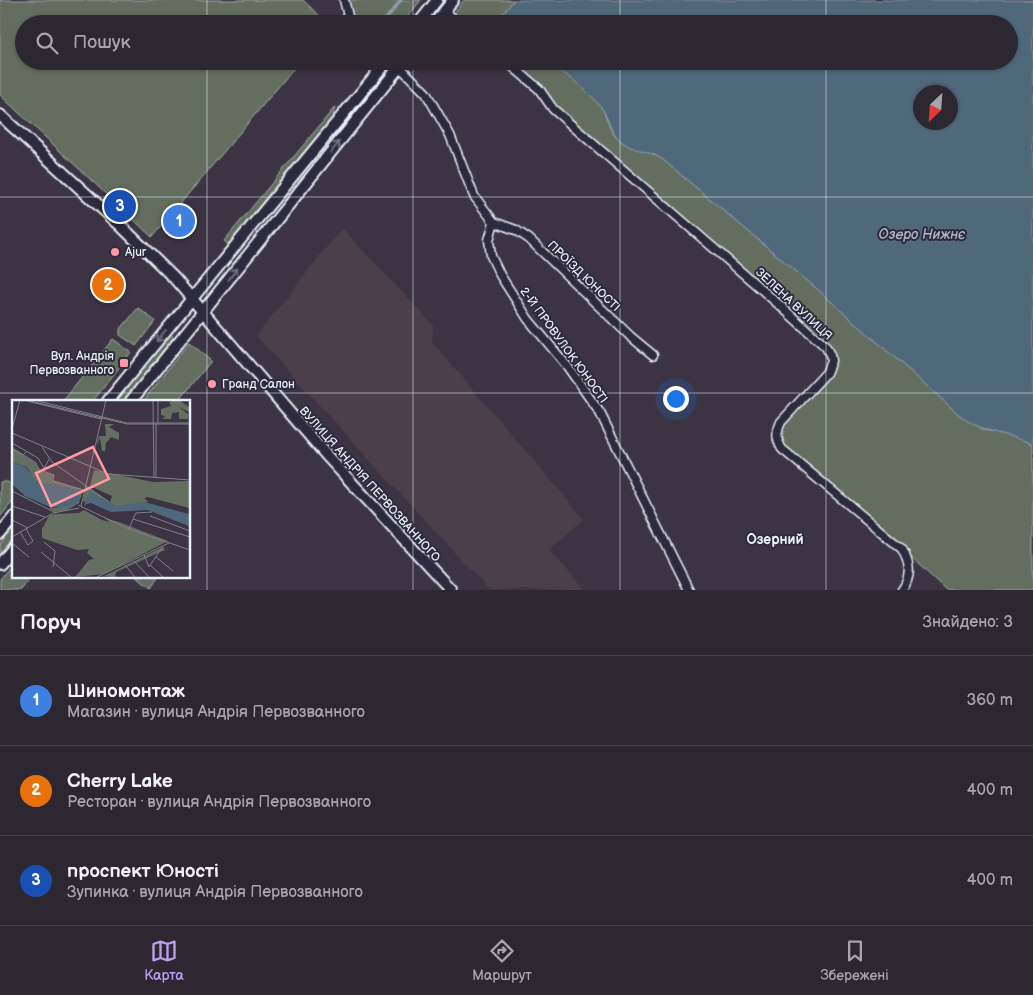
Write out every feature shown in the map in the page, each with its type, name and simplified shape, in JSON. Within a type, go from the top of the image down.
[{"type":"main road","points":[[425,15],[437,0]]},
{"type":"main road","points":[[441,15],[453,0]]},
{"type":"main road","points":[[109,400],[380,70]]},
{"type":"main road","points":[[132,400],[393,70]]},
{"type":"main road","name":"ВУЛИЦЯ АНДРІЯ ПЕРВОЗВАННОГО","points":[[0,115],[119,224],[192,298],[326,455],[451,590]]},
{"type":"main road","points":[[0,534],[12,520]]},
{"type":"main road","points":[[0,564],[12,549]]},
{"type":"street","points":[[344,0],[348,15]]},
{"type":"street","points":[[444,11],[449,15]]},
{"type":"street","points":[[405,70],[426,93],[450,135],[474,196],[494,222]]},
{"type":"street","name":"ЗЕЛЕНА ВУЛИЦЯ","points":[[517,70],[539,89],[553,109],[826,347],[830,355],[829,368],[781,422],[777,430],[777,440],[782,449],[902,549],[909,561],[910,573],[902,590]]},
{"type":"street","name":"ПРОЇЗД ЮНОСТІ","points":[[494,222],[516,230],[529,238],[630,336],[654,355]]},
{"type":"street","name":"2-Й ПРОВУЛОК ЮНОСТІ","points":[[494,222],[489,240],[491,256],[500,275],[528,319],[567,366],[600,413],[689,590]]},
{"type":"shaded area","points":[[342,228],[433,325],[432,342],[584,519],[549,550],[585,590],[489,590],[256,336]]},
{"type":"green space","points":[[0,0],[303,0],[319,15],[15,15],[15,70],[292,70],[152,237],[0,95]]},
{"type":"green space","points":[[344,0],[421,0],[409,15],[348,15]]},
{"type":"green space","points":[[464,0],[514,0],[502,15],[453,15]]},
{"type":"green space","points":[[516,70],[562,70],[597,101],[617,138],[627,145],[662,159],[816,288],[962,417],[985,430],[1016,437],[1033,444],[1033,590],[946,590],[902,549],[782,449],[777,430],[826,373],[830,355],[553,109],[542,92]]},
{"type":"green space","points":[[335,107],[329,132],[233,249],[224,241]]},
{"type":"green space","points":[[138,308],[155,321],[136,346],[120,335],[120,330]]},
{"type":"green space","points":[[170,334],[174,337],[124,400],[117,400]]},
{"type":"green space","points":[[113,339],[131,352],[94,400],[64,400]]},
{"type":"green space","points":[[189,342],[211,361],[180,400],[144,400]]},
{"type":"green space","points":[[0,482],[8,482],[12,485],[12,502],[0,517]]},
{"type":"green space","points":[[12,530],[12,539],[0,554],[0,545]]},
{"type":"green space","points":[[12,564],[12,578],[30,578],[21,590],[0,590],[0,579]]},
{"type":"green space","points":[[138,578],[158,578],[151,588]]},
{"type":"water","name":"Озеро Нижнє","points":[[514,0],[1033,0],[1033,444],[979,427],[962,417],[816,288],[662,159],[624,144],[614,133],[604,111],[589,94],[559,70],[1018,70],[1018,15],[502,15]]},
{"type":"waterway","points":[[389,15],[401,0]]},
{"type":"place","name":"проспект Юності","points":[[120,206]]},
{"type":"place","name":"Шиномонтаж","points":[[179,221]]},
{"type":"place","name":"Ajur","points":[[115,252]]},
{"type":"place","name":"Cherry Lake","points":[[108,285]]},
{"type":"place","name":"Вул. Андрія Первозванного","points":[[124,363]]},
{"type":"place","name":"Гранд Салон","points":[[212,384]]},
{"type":"district","name":"Озерний","points":[[775,539]]}]
